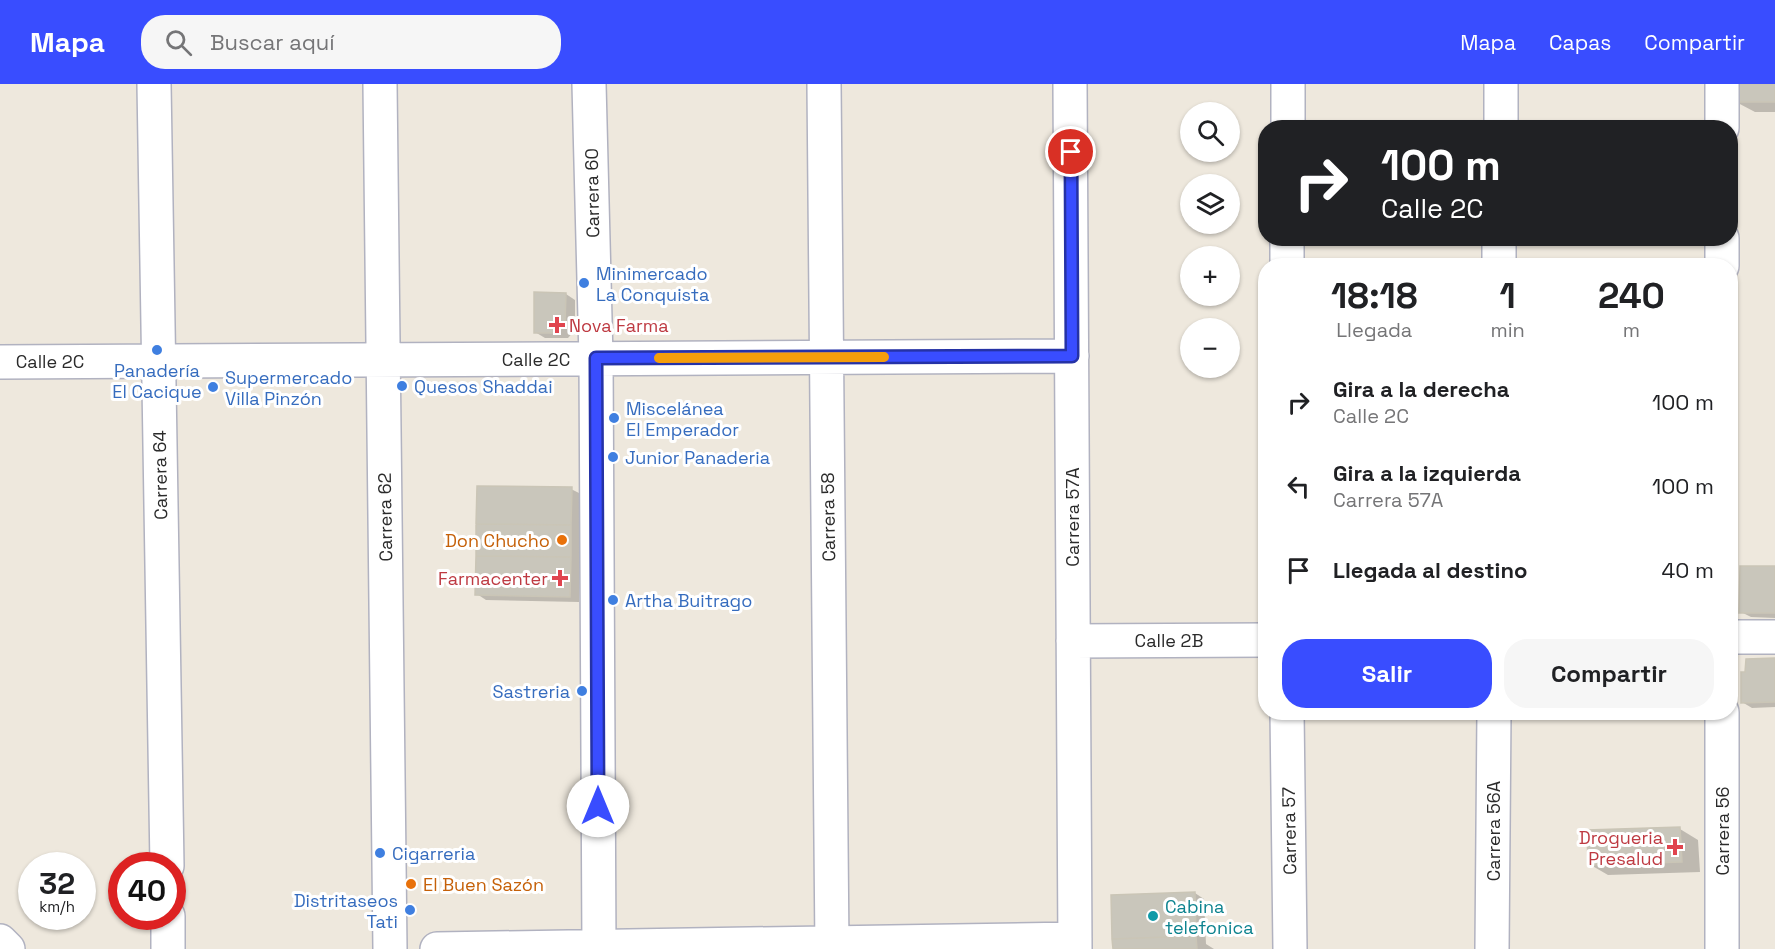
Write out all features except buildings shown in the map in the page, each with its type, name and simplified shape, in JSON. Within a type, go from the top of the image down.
[{"type":"street","name":"Carrera 64","points":[[153,84],[167,852]]},
{"type":"street","name":"Carrera 62","points":[[381,84],[390,949]]},
{"type":"street","name":"Carrera 60","points":[[589,84],[596,358],[599,948]]},
{"type":"street","name":"Carrera 58","points":[[824,84],[832,946]]},
{"type":"street","name":"Carrera 57A","points":[[1070,84],[1075,944]]},
{"type":"street","points":[[1287,120],[1288,84]]},
{"type":"street","points":[[1500,120],[1501,84]]},
{"type":"street","points":[[1722,84],[1722,120]]},
{"type":"street","name":"Calle 2C","points":[[0,362],[1072,356]]},
{"type":"street","points":[[1738,637],[1775,637]]},
{"type":"street","name":"Calle 2B","points":[[1073,641],[1258,640]]},
{"type":"street","name":"Carrera 57","points":[[1287,720],[1290,949]]},
{"type":"street","name":"Carrera 56A","points":[[1492,949],[1494,720]]},
{"type":"street","name":"Carrera 56","points":[[1722,720],[1722,949]]},
{"type":"street","points":[[168,930],[168,949]]},
{"type":"street","points":[[0,941],[8,949]]},
{"type":"street","points":[[437,949],[1075,944]]},
{"type":"slow traffic","points":[[659,358],[884,357]]},
{"type":"place","name":"Minimercado La Conquista","points":[[584,283]]},
{"type":"place","name":"Nova Farma","points":[[557,325]]},
{"type":"place","name":"Panadería El Cacique","points":[[157,350]]},
{"type":"place","name":"Quesos Shaddai","points":[[402,386]]},
{"type":"place","name":"Supermercado Villa Pinzón","points":[[213,387]]},
{"type":"place","name":"Miscelánea El Emperador","points":[[614,418]]},
{"type":"place","name":"Junior Panaderia","points":[[613,457]]},
{"type":"place","name":"Don Chucho","points":[[562,540]]},
{"type":"place","name":"Farmacenter","points":[[560,578]]},
{"type":"place","name":"Artha Buitrago","points":[[613,600]]},
{"type":"place","name":"Sastreria","points":[[582,691]]},
{"type":"place","name":"Drogueria Presalud","points":[[1675,847]]},
{"type":"place","name":"Cigarreria","points":[[380,853]]},
{"type":"place","name":"El Buen Sazón","points":[[411,884]]},
{"type":"place","name":"Distritaseos Tati","points":[[410,910]]},
{"type":"place","name":"Cabina telefonica","points":[[1153,916]]},
{"type":"route","points":[[598,806],[596,358],[1072,356],[1071,152]]}]
